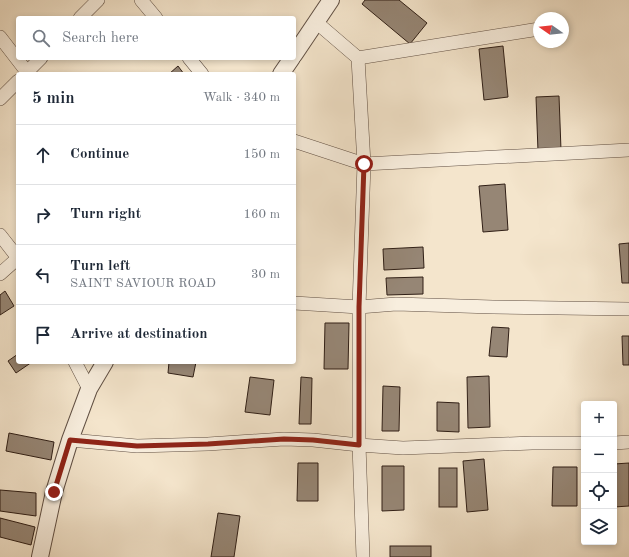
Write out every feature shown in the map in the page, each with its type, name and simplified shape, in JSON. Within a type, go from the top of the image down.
[{"type":"street","points":[[82,16],[98,0]]},
{"type":"street","points":[[141,0],[154,16]]},
{"type":"street","points":[[296,52],[331,0]]},
{"type":"street","points":[[316,22],[358,58],[364,164],[359,307],[359,445],[363,557]]},
{"type":"street","points":[[358,58],[533,30]]},
{"type":"street","points":[[0,37],[21,72]]},
{"type":"street","points":[[27,72],[39,60]]},
{"type":"street","points":[[191,60],[200,72]]},
{"type":"street","points":[[282,72],[291,60]]},
{"type":"street","points":[[0,99],[16,83]]},
{"type":"street","points":[[296,142],[364,164],[629,150]]},
{"type":"street","points":[[0,235],[16,255]]},
{"type":"street","points":[[0,274],[16,260]]},
{"type":"street","points":[[296,303],[359,307],[396,304],[629,309]]},
{"type":"street","points":[[76,364],[89,389]]},
{"type":"street","points":[[40,557],[54,492],[70,440],[89,389],[104,364]]},
{"type":"street","points":[[70,440],[137,446],[208,444],[284,439],[403,448],[532,443],[581,443]]},
{"type":"street","points":[[617,443],[629,442]]},
{"type":"building","points":[[365,0],[399,0],[427,23],[410,44],[362,4]]},
{"type":"building","points":[[503,46],[508,97],[484,100],[479,49]]},
{"type":"building","points":[[178,66],[182,72],[171,72]]},
{"type":"building","points":[[559,96],[561,150],[538,151],[536,97]]},
{"type":"building","points":[[505,184],[508,230],[483,232],[479,186]]},
{"type":"building","points":[[629,243],[629,283],[622,283],[619,244]]},
{"type":"building","points":[[423,247],[424,268],[384,270],[383,249]]},
{"type":"building","points":[[423,277],[423,294],[387,295],[386,278]]},
{"type":"building","points":[[5,291],[14,306],[0,315],[0,295]]},
{"type":"building","points":[[325,323],[349,323],[348,369],[324,369]]},
{"type":"building","points":[[492,327],[509,328],[507,357],[489,356]]},
{"type":"building","points":[[622,336],[629,336],[629,365],[623,365]]},
{"type":"building","points":[[16,355],[16,364],[29,364],[16,373],[8,361]]},
{"type":"building","points":[[169,364],[196,364],[193,377],[168,373]]},
{"type":"building","points":[[489,376],[490,427],[468,428],[467,377]]},
{"type":"building","points":[[250,377],[274,380],[270,415],[245,412]]},
{"type":"building","points":[[301,377],[312,378],[311,424],[299,424]]},
{"type":"building","points":[[383,386],[400,387],[399,431],[382,431]]},
{"type":"building","points":[[437,402],[459,403],[459,432],[437,431]]},
{"type":"building","points":[[9,433],[54,442],[51,460],[6,451]]},
{"type":"building","points":[[484,459],[488,510],[467,512],[463,461]]},
{"type":"building","points":[[298,463],[318,463],[318,501],[297,501]]},
{"type":"building","points":[[629,463],[629,506],[617,507],[617,464]]},
{"type":"building","points":[[382,466],[404,466],[404,510],[382,511]]},
{"type":"building","points":[[553,467],[577,467],[577,506],[552,506]]},
{"type":"building","points":[[439,468],[457,468],[457,507],[439,507]]},
{"type":"building","points":[[0,490],[36,493],[36,516],[0,511]]},
{"type":"building","points":[[218,513],[240,516],[234,557],[211,557]]},
{"type":"building","points":[[0,518],[35,527],[31,545],[0,537]]},
{"type":"building","points":[[390,546],[431,546],[431,557],[390,557]]},
{"type":"route","points":[[54,492],[70,440],[137,446],[208,444],[284,439],[313,440],[359,445],[359,307],[364,164]]}]
